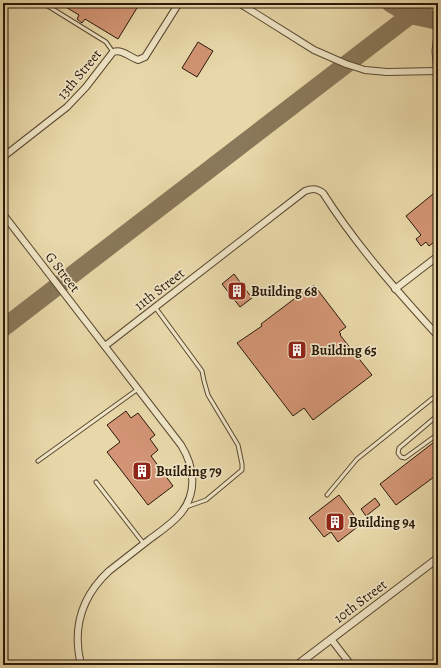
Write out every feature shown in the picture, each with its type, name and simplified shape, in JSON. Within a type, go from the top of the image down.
[{"type":"street","name":"13th Street","points":[[3,157],[67,108],[114,52],[122,51],[138,60],[145,57],[178,3]]},
{"type":"street","points":[[240,3],[314,50],[346,64],[365,70],[437,73],[436,51],[438,34]]},
{"type":"street","name":"11th Street","points":[[105,346],[305,191],[312,189],[323,193],[342,222],[395,289],[438,336]]},
{"type":"street","name":"G Street","points":[[3,214],[105,346]]},
{"type":"street","points":[[395,289],[438,256]]},
{"type":"street","points":[[81,665],[77,647],[79,621],[84,605],[94,587],[102,578],[176,518],[185,508],[189,499],[192,480],[192,471],[188,457],[181,445],[105,346]]},
{"type":"street","name":"10th Street","points":[[297,665],[438,558]]},
{"type":"street","points":[[331,639],[351,665]]},
{"type":"lane","points":[[43,3],[106,42],[114,52]]},
{"type":"lane","points":[[155,307],[202,371],[208,395],[238,445],[242,464],[242,470],[206,500],[185,508]]},
{"type":"lane","points":[[38,461],[138,389]]},
{"type":"lane","points":[[327,496],[357,459],[438,394]]},
{"type":"lane","points":[[438,415],[399,448],[398,453],[401,457],[405,458],[438,434]]},
{"type":"lane","points":[[96,482],[144,544]]},
{"type":"building","points":[[59,3],[140,3],[118,39],[85,19],[82,23],[77,19],[79,15]]},
{"type":"building","points":[[198,42],[213,51],[197,77],[182,68]]},
{"type":"building","points":[[438,190],[438,239],[429,246],[426,242],[421,246],[416,239],[421,235],[406,216]]},
{"type":"building","name":"Building 68","points":[[234,274],[252,298],[240,307],[222,284]]},
{"type":"building","name":"Building 65","points":[[314,285],[346,327],[339,332],[341,334],[340,335],[372,375],[313,420],[304,408],[293,416],[237,343],[262,326],[261,324]]},
{"type":"building","name":"Building 79","points":[[126,411],[131,418],[138,413],[155,435],[150,439],[158,450],[151,456],[173,486],[148,505],[107,452],[120,442],[107,425]]},
{"type":"building","points":[[438,439],[438,474],[396,505],[380,484]]},
{"type":"building","name":"Building 94","points":[[339,495],[360,525],[338,542],[331,532],[324,537],[309,518]]},
{"type":"building","points":[[375,498],[380,505],[366,516],[361,509]]},
{"type":"taxiway","points":[[390,3],[410,15],[438,21]]},
{"type":"taxiway","points":[[3,328],[426,3]]},
{"type":"place","name":"Building 68","points":[[237,291]]},
{"type":"place","name":"Building 65","points":[[297,350]]},
{"type":"place","name":"Building 79","points":[[142,471]]},
{"type":"place","name":"Building 94","points":[[335,522]]}]
